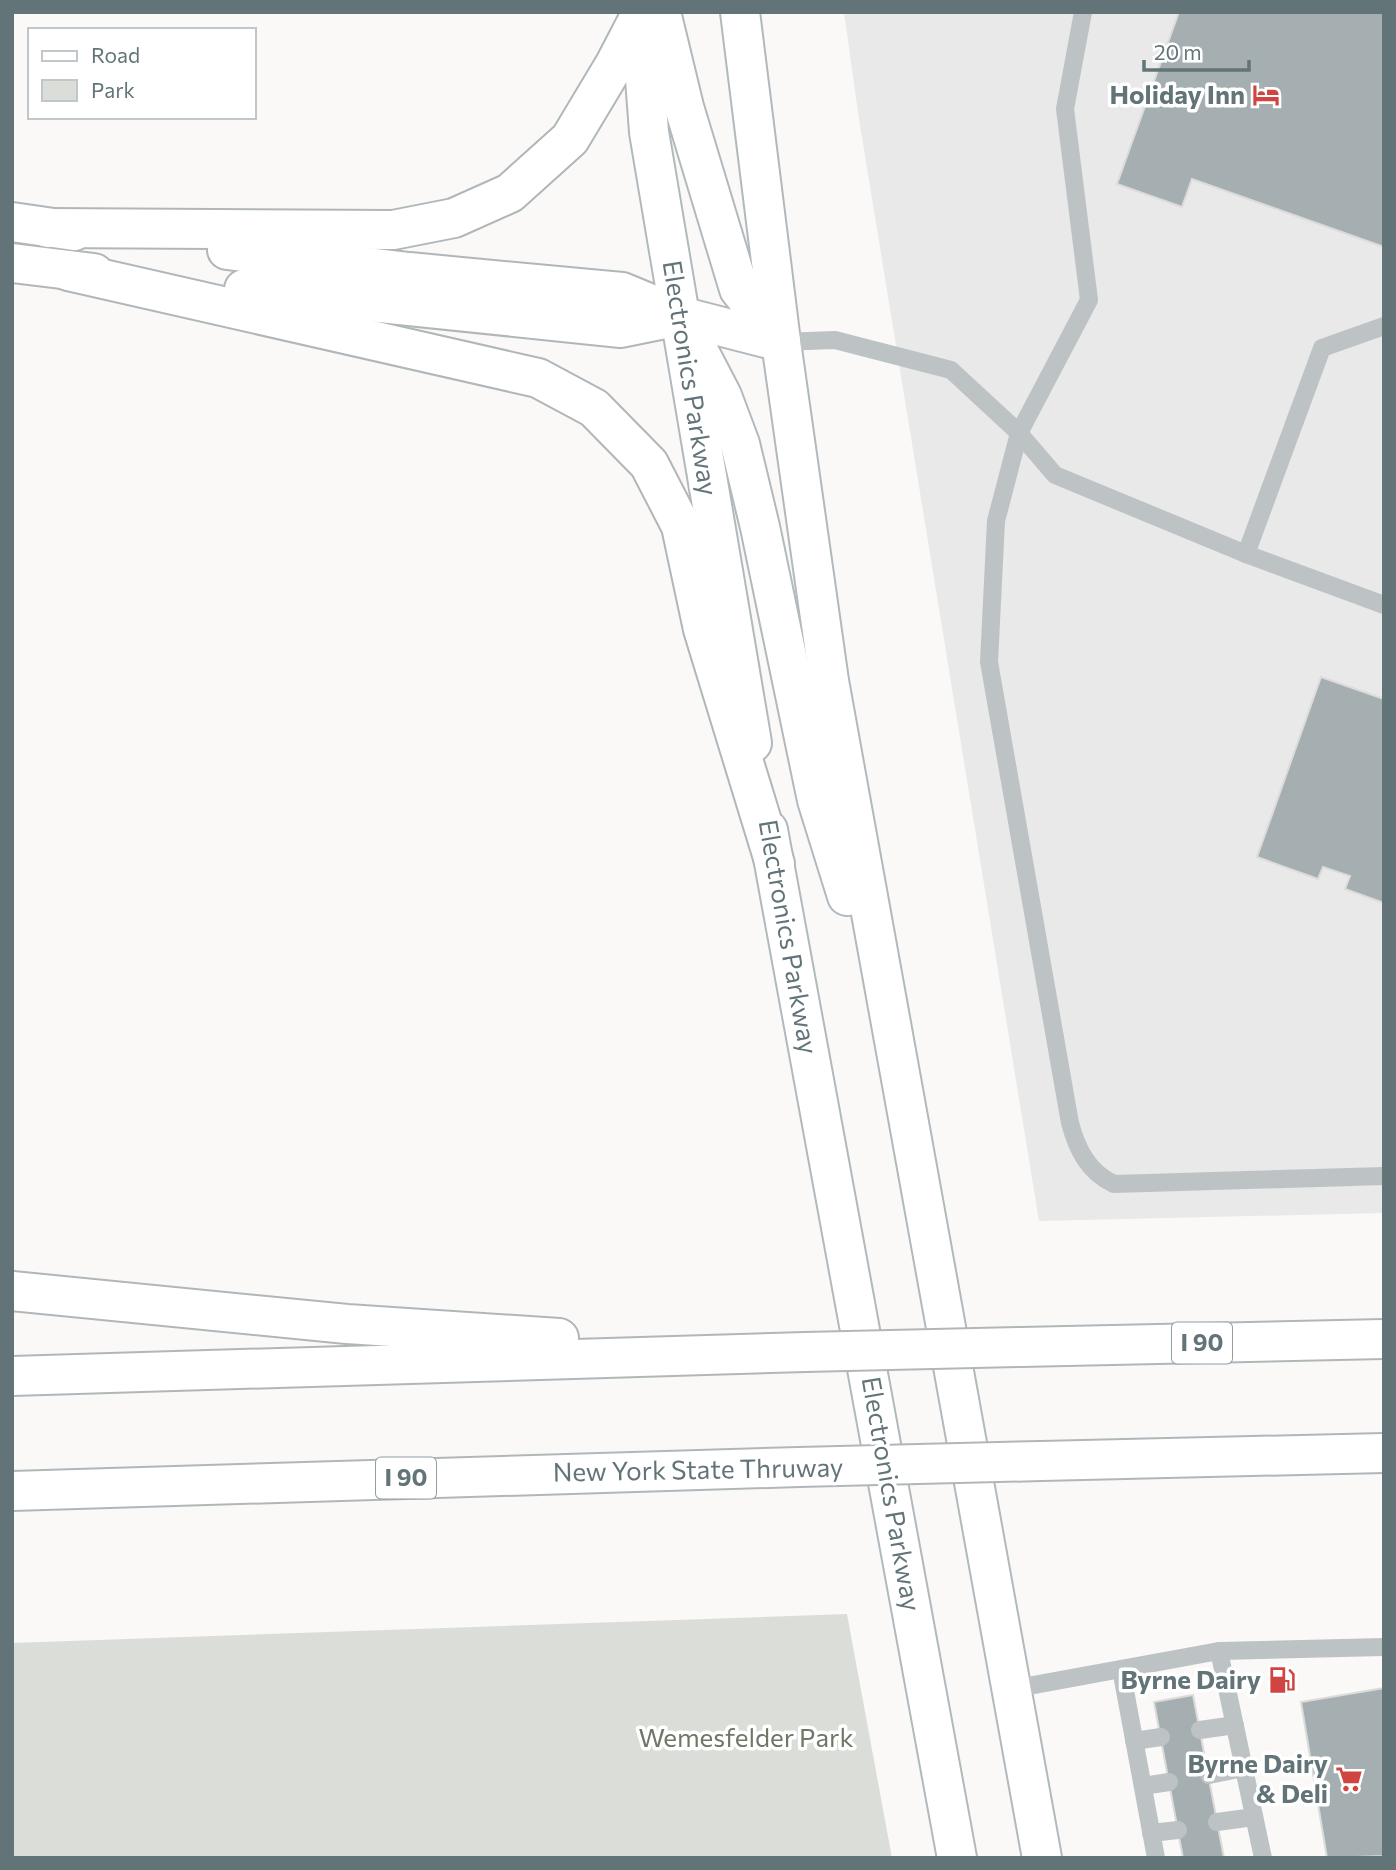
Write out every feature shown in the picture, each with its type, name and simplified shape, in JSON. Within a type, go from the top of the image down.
[{"type":"main road","points":[[740,12],[781,342],[829,681],[1042,1858]]},
{"type":"main road","points":[[647,13],[684,107],[739,289],[781,342]]},
{"type":"main road","points":[[30,225],[393,230],[454,218],[510,193],[570,139],[647,13]]},
{"type":"main road","name":"Electronics Parkway","points":[[647,13],[649,132],[739,675],[957,1858]]},
{"type":"main road","points":[[30,225],[409,272],[622,292],[680,316],[781,342]]},
{"type":"main road","points":[[12,263],[621,328],[680,316]]},
{"type":"main road","points":[[68,271],[538,378],[594,408],[649,464],[681,526],[703,629],[775,864]]},
{"type":"main road","points":[[680,316],[722,396],[740,444],[817,800],[895,1048]]},
{"type":"main road","points":[[12,1290],[347,1324],[543,1335],[661,1355]]},
{"type":"main road","name":"I 90","points":[[12,1376],[661,1355],[1384,1339]]},
{"type":"main road","name":"New York State Thruway","points":[[12,1491],[799,1467],[1384,1453]]},
{"type":"lane","points":[[1083,12],[1065,109],[1088,300],[1019,433],[996,522],[989,662],[1067,1110],[1077,1147],[1088,1164],[1103,1179],[1114,1184],[1384,1176]]},
{"type":"lane","points":[[1246,554],[1322,348],[1384,327]]},
{"type":"lane","points":[[781,342],[835,340],[951,370],[1019,433],[1055,475],[1246,554],[1384,605]]},
{"type":"lane","points":[[1012,1689],[1219,1651],[1384,1647]]},
{"type":"lane","points":[[1219,1651],[1263,1858]]},
{"type":"lane","points":[[1121,1669],[1156,1858]]},
{"type":"lane","points":[[1200,1730],[1235,1725]]},
{"type":"lane","points":[[1135,1741],[1161,1737]]},
{"type":"lane","points":[[1209,1775],[1244,1768]]},
{"type":"lane","points":[[1143,1786],[1169,1782]]},
{"type":"lane","points":[[1217,1822],[1254,1817]]},
{"type":"lane","points":[[1151,1833],[1178,1829]]},
{"type":"shaded area","points":[[844,12],[1384,12],[1384,1213],[1039,1221],[859,119]]},
{"type":"green space","name":"Wemesfelder Park","points":[[847,1614],[892,1858],[12,1858],[12,1643]]},
{"type":"building","name":"Holiday Inn","points":[[1179,12],[1384,12],[1384,247],[1192,179],[1182,207],[1117,184]]},
{"type":"building","points":[[1321,677],[1384,699],[1384,903],[1345,889],[1350,876],[1323,867],[1318,879],[1257,857]]},
{"type":"building","name":"Byrne Dairy & Deli","points":[[1384,1688],[1384,1856],[1327,1858],[1301,1702]]},
{"type":"building","points":[[1193,1695],[1224,1858],[1183,1858],[1154,1702]]},
{"type":"place","name":"Holiday Inn","points":[[1266,95]]},
{"type":"place","name":"Byrne Dairy","points":[[1282,1680]]},
{"type":"place","name":"Byrne Dairy & Deli","points":[[1349,1779]]}]
